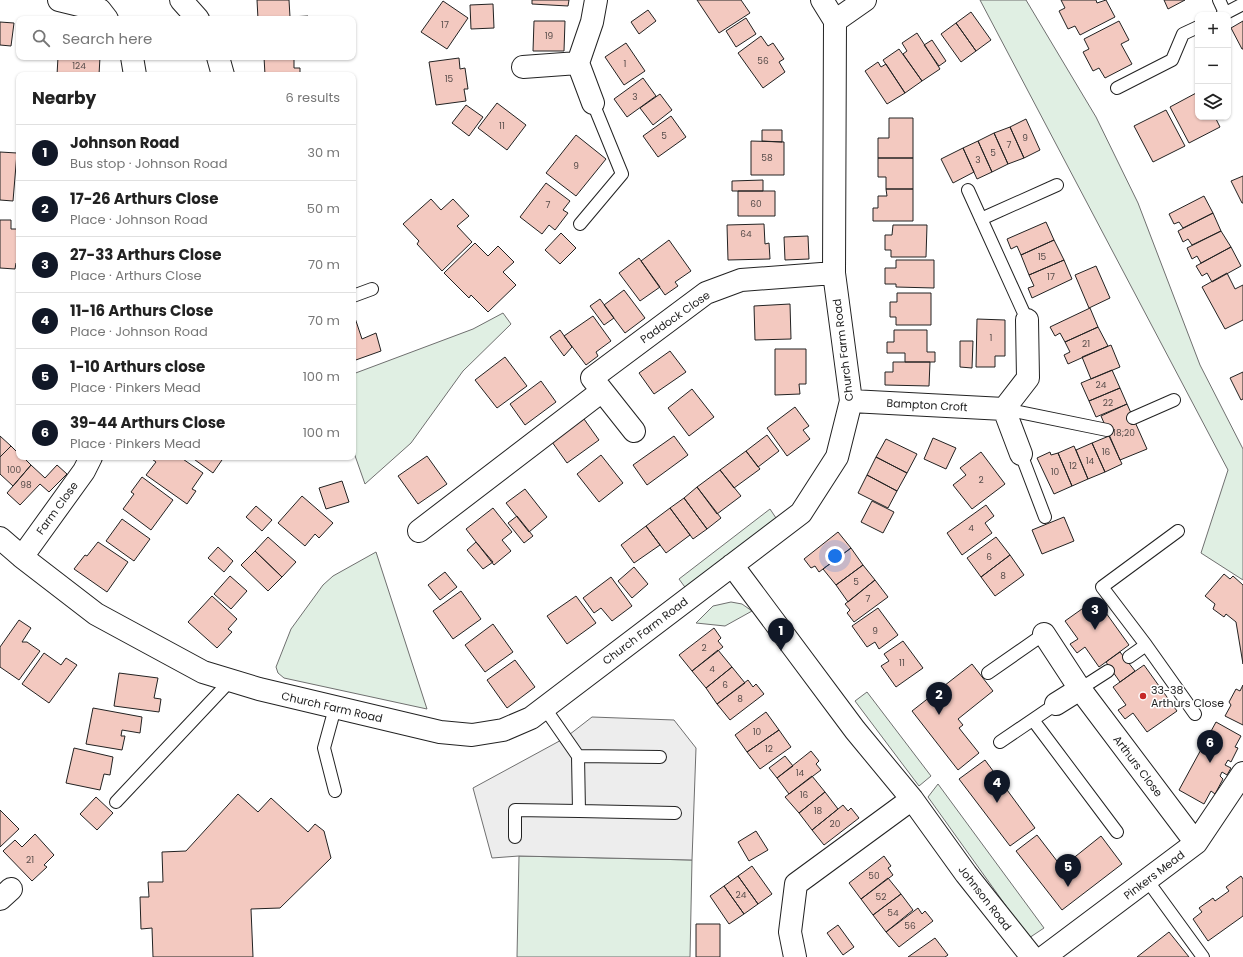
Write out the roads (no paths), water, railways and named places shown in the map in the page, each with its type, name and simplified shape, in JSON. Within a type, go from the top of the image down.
[{"type":"street","points":[[59,0],[100,10],[105,16]]},
{"type":"street","points":[[181,0],[195,16]]},
{"type":"street","points":[[593,103],[578,63],[592,22],[596,0]]},
{"type":"street","points":[[822,0],[835,21],[865,0]]},
{"type":"street","name":"Church Farm Road","points":[[0,538],[22,557],[96,614],[203,672],[259,690],[440,732],[472,735],[502,730],[531,718],[801,513],[837,457],[851,401],[834,273],[835,21]]},
{"type":"street","points":[[132,60],[134,72]]},
{"type":"street","points":[[219,60],[222,72]]},
{"type":"street","points":[[522,67],[578,63]]},
{"type":"street","name":"Paddock Close","points":[[634,431],[592,378],[706,293],[741,280],[834,273]]},
{"type":"street","points":[[1021,454],[1004,409],[1028,378],[1027,320]]},
{"type":"street","points":[[419,531],[602,391]]},
{"type":"street","name":"Bampton Croft","points":[[851,401],[1004,409]]},
{"type":"street","name":"Farm Close","points":[[22,557],[84,471],[90,460]]},
{"type":"street","name":"Johnson Road","points":[[732,565],[855,730],[912,799],[966,874],[1032,957]]},
{"type":"street","name":"Arthurs Close","points":[[1044,634],[1080,689],[1196,843]]},
{"type":"street","points":[[1056,704],[1080,689]]},
{"type":"street","name":"Pinkers Mead","points":[[1044,957],[1196,843],[1243,773]]},
{"type":"street","points":[[795,957],[790,932],[796,884],[912,799]]},
{"type":"lane","points":[[1219,0],[1223,12]]},
{"type":"lane","points":[[1228,12],[1243,4]]},
{"type":"lane","points":[[1117,88],[1172,60],[1183,34],[1195,28]]},
{"type":"lane","points":[[580,224],[622,174],[593,103]]},
{"type":"lane","points":[[981,219],[1057,185]]},
{"type":"lane","points":[[968,190],[1027,320]]},
{"type":"lane","points":[[356,295],[372,289]]},
{"type":"lane","points":[[1133,418],[1174,400]]},
{"type":"lane","points":[[1004,409],[1107,430]]},
{"type":"lane","points":[[1021,454],[1045,517]]},
{"type":"lane","points":[[1178,531],[1102,587],[1146,645],[1195,714]]},
{"type":"lane","points":[[988,673],[1044,634]]},
{"type":"lane","points":[[1129,658],[1146,645]]},
{"type":"lane","points":[[1080,689],[1108,671]]},
{"type":"lane","points":[[116,802],[231,680]]},
{"type":"lane","points":[[1000,742],[1056,704]]},
{"type":"lane","points":[[544,707],[578,756],[579,811]]},
{"type":"lane","points":[[335,708],[324,748],[335,791]]},
{"type":"lane","points":[[1033,720],[1117,832]]},
{"type":"lane","points":[[578,756],[660,757]]},
{"type":"lane","points":[[514,837],[514,810],[675,812]]},
{"type":"lane","points":[[1147,880],[1203,957]]},
{"type":"place","name":"27-33 Arthurs Close","points":[[1095,630]]},
{"type":"place","name":"Johnson Road","points":[[781,651]]},
{"type":"place","name":"33-38 Arthurs Close","points":[[1143,696]]},
{"type":"place","name":"17-26 Arthurs Close","points":[[939,715]]},
{"type":"place","name":"39-44 Arthurs Close","points":[[1210,763]]},
{"type":"place","name":"11-16 Arthurs Close","points":[[997,803]]},
{"type":"place","name":"1-10 Arthurs close","points":[[1068,887]]}]
